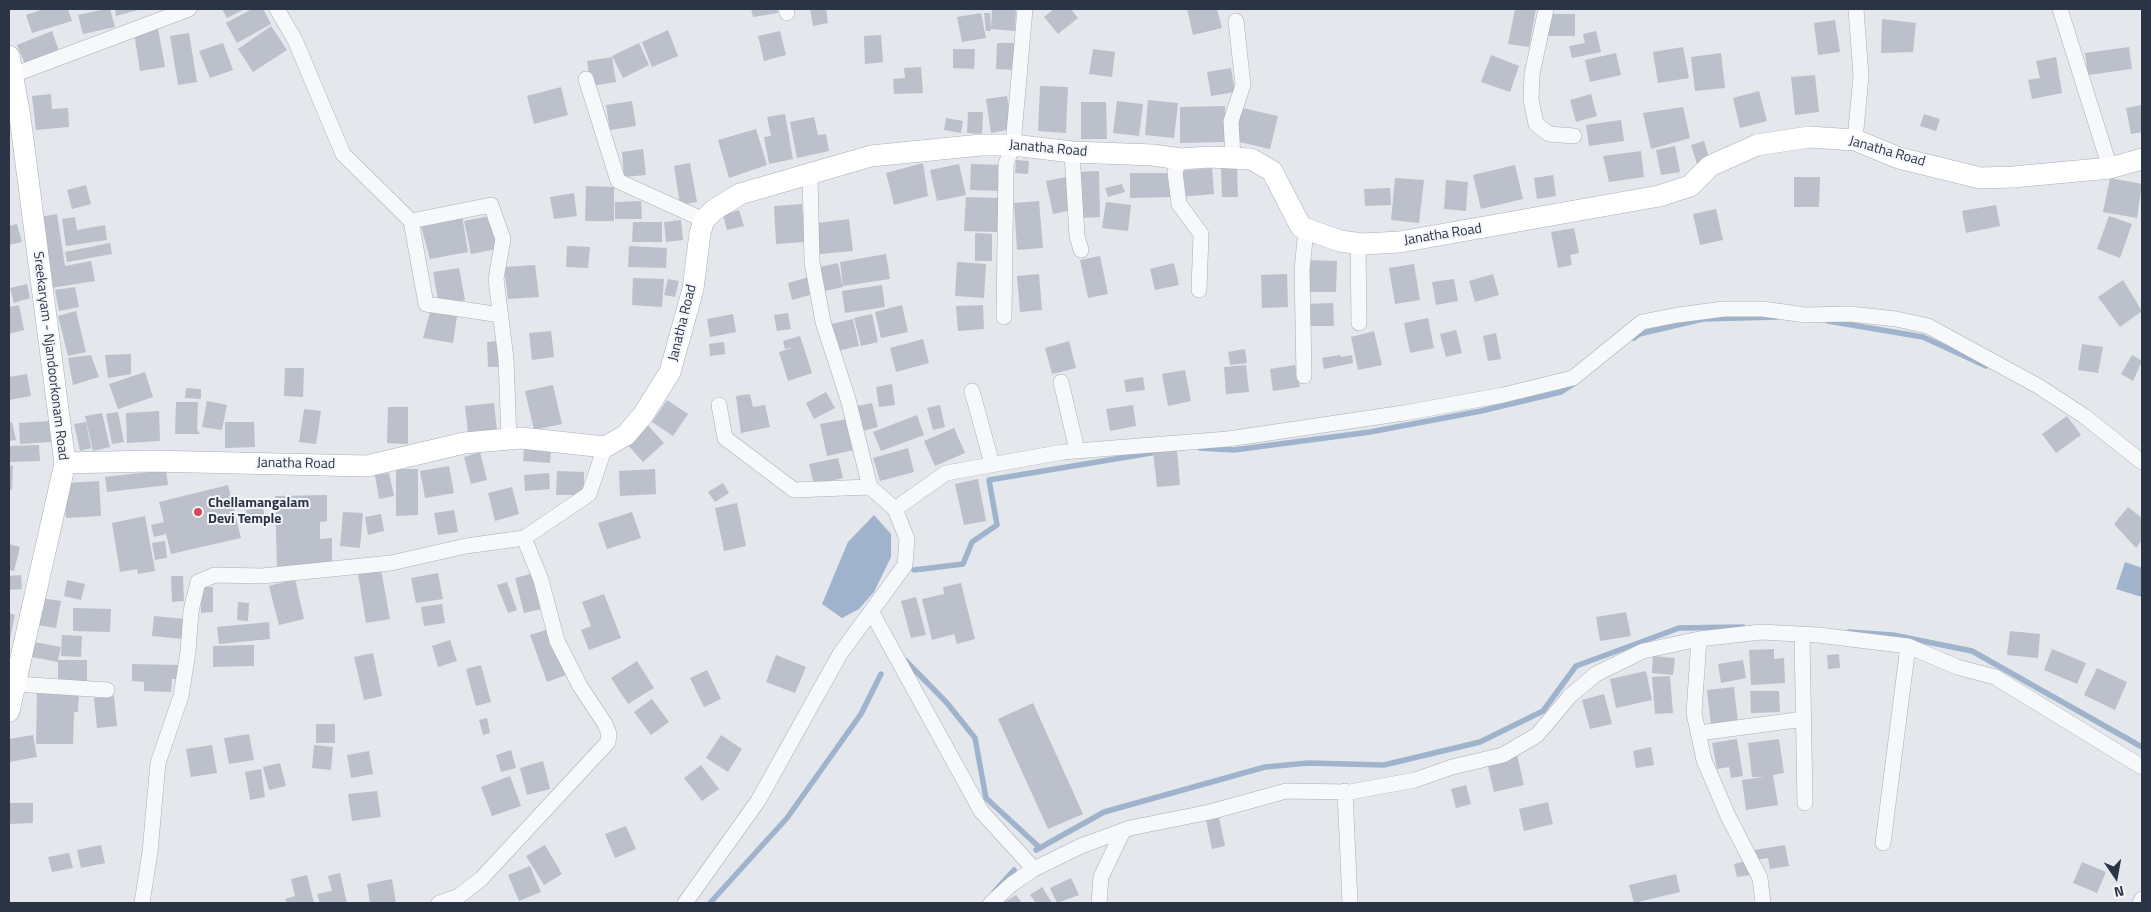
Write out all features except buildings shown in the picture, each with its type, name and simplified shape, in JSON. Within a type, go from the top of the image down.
[{"type":"street","points":[[11,65],[189,9]]},
{"type":"street","points":[[278,9],[295,40],[343,154],[411,221],[426,304],[501,315]]},
{"type":"street","points":[[1004,317],[1006,164],[1014,145],[1025,9]]},
{"type":"street","points":[[1546,9],[1532,74],[1530,100],[1536,124],[1549,134],[1574,136]]},
{"type":"street","points":[[1855,140],[1861,76],[1856,9]]},
{"type":"street","points":[[2060,9],[2110,168]]},
{"type":"street","points":[[1233,158],[1231,122],[1243,85],[1236,21]]},
{"type":"street","name":"Sreekaryam - Njandoorkonam Road","points":[[9,712],[65,463],[14,118],[11,65]]},
{"type":"street","points":[[586,79],[618,181],[704,220]]},
{"type":"street","name":"Janatha Road","points":[[65,463],[151,461],[367,466],[464,443],[509,439],[556,441],[605,448],[626,435],[643,415],[670,372],[693,289],[704,220],[714,210],[740,194],[871,156],[981,145],[1014,145],[1072,152],[1153,155],[1180,159],[1233,158],[1251,160],[1272,171],[1301,226],[1340,242],[1358,243],[1400,242],[1659,196],[1690,186],[1710,166],[1757,145],[1809,137],[1855,140],[1899,158],[1980,178],[2013,177],[2110,168],[2142,160]]},
{"type":"street","points":[[1072,152],[1077,236],[1081,250]]},
{"type":"street","points":[[1180,159],[1175,172],[1179,204],[1201,234],[1199,290]]},
{"type":"street","points":[[685,903],[758,801],[835,662],[905,565],[907,539],[895,509],[870,487],[848,399],[823,322],[812,262],[810,175]]},
{"type":"street","points":[[411,221],[491,205],[503,239],[496,279],[506,359],[509,439]]},
{"type":"street","points":[[1304,376],[1302,270],[1306,229]]},
{"type":"street","points":[[1358,243],[1359,323]]},
{"type":"street","points":[[895,509],[946,473],[992,464],[1077,450],[1228,438],[1323,423],[1404,414],[1503,395],[1573,378],[1642,322],[1724,309],[1763,309],[1805,315],[1850,314],[1896,319],[1928,326],[2038,386],[2084,416],[2142,462]]},
{"type":"street","points":[[1061,382],[1077,450]]},
{"type":"street","points":[[972,391],[992,464]]},
{"type":"street","points":[[719,405],[725,438],[794,490],[870,487]]},
{"type":"street","points":[[142,903],[150,852],[158,763],[181,696],[188,652],[191,611],[198,582],[214,575],[262,576],[330,571],[391,563],[466,546],[524,538],[588,494],[605,448]]},
{"type":"street","points":[[439,903],[459,896],[481,879],[608,742],[605,724],[580,686],[557,641],[541,580],[524,538]]},
{"type":"street","points":[[871,611],[981,811],[1034,869]]},
{"type":"street","points":[[991,903],[1012,884],[1034,869],[1081,846],[1123,831],[1210,812],[1286,791],[1345,791],[1415,780],[1452,767],[1504,754],[1537,735],[1570,696],[1596,674],[1643,651],[1699,639],[1760,632],[1908,646],[1957,667],[1995,677],[2142,768]]},
{"type":"street","points":[[1802,635],[1805,803]]},
{"type":"street","points":[[1699,639],[1694,713],[1708,768],[1728,816],[1760,878],[1763,903]]},
{"type":"street","points":[[1882,843],[1908,646]]},
{"type":"street","points":[[16,684],[108,690]]},
{"type":"street","points":[[1699,733],[1804,719]]},
{"type":"street","points":[[1345,791],[1350,903]]},
{"type":"street","points":[[1099,903],[1101,876],[1123,831]]},
{"type":"street","points":[[2140,903],[2142,899]]},
{"type":"water","points":[[874,515],[891,534],[891,557],[874,592],[859,609],[842,618],[822,604],[848,542]]},
{"type":"water","points":[[2125,562],[2142,568],[2142,597],[2116,589]]},
{"type":"waterway","points":[[1634,338],[1639,334],[1703,319],[1777,317]]},
{"type":"waterway","points":[[1828,321],[1923,337],[1986,366]]},
{"type":"waterway","points":[[1200,448],[1234,450],[1370,432],[1481,411],[1561,392],[1575,383]]},
{"type":"waterway","points":[[914,570],[963,564],[972,542],[997,525],[989,480],[1157,452]]},
{"type":"waterway","points":[[1036,850],[1104,812],[1265,767],[1308,763],[1384,765],[1480,742],[1543,711],[1576,666],[1679,628],[1743,627]]},
{"type":"waterway","points":[[1849,632],[1893,635],[1972,651],[2142,747]]},
{"type":"waterway","points":[[906,661],[947,703],[975,738],[986,798],[1039,847]]},
{"type":"waterway","points":[[710,903],[787,818],[861,714],[881,674]]},
{"type":"waterway","points":[[994,892],[1014,870]]},
{"type":"place","name":"Chellamangalam Devi Temple","points":[[198,512]]}]
